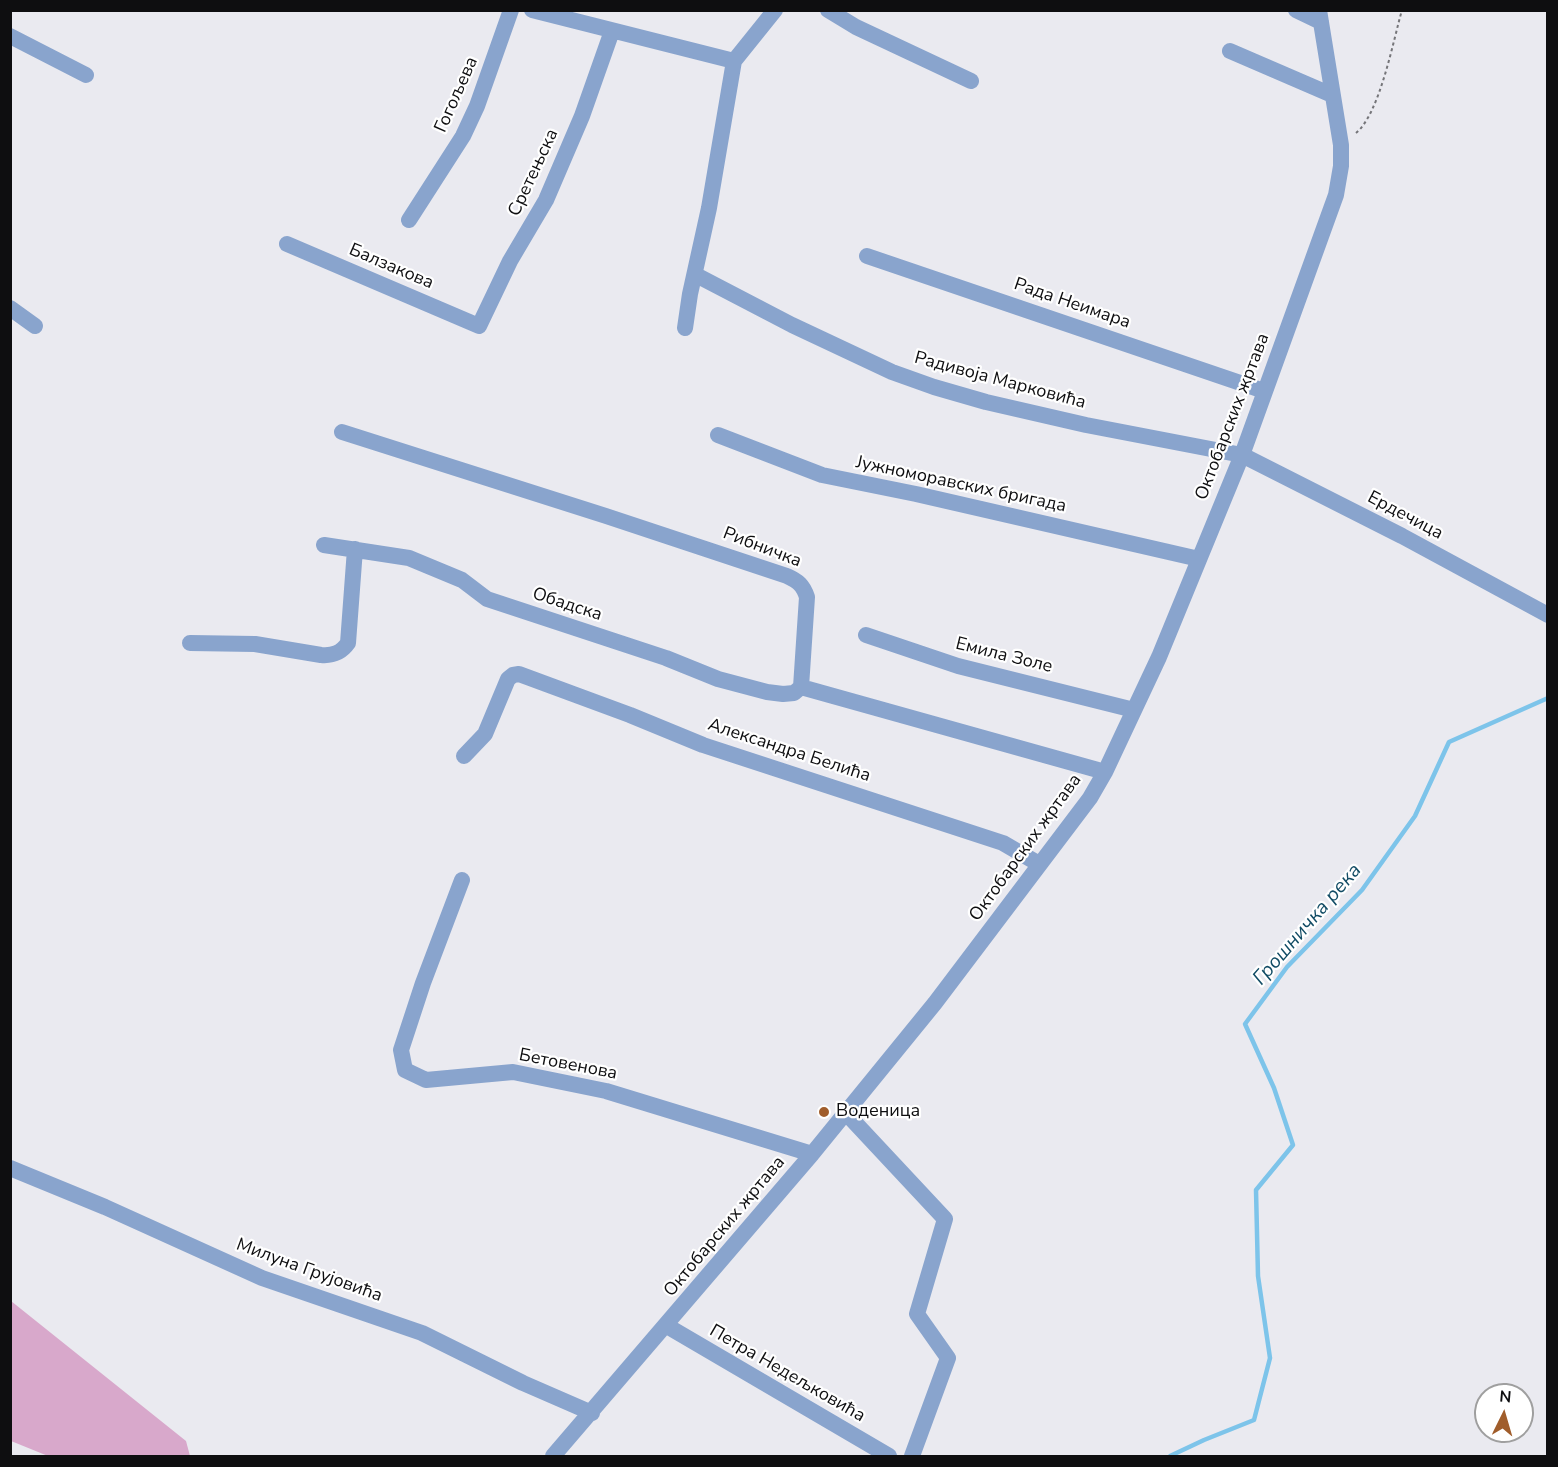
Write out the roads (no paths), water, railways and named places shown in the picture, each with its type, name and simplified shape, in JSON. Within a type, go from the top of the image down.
[{"type":"street","name":"Гогољева","points":[[409,220],[463,136],[477,106],[511,10]]},
{"type":"street","points":[[532,10],[580,16],[612,32],[734,61]]},
{"type":"street","points":[[685,328],[734,61],[775,10]]},
{"type":"street","points":[[828,10],[856,27],[971,81]]},
{"type":"street","points":[[1296,10],[1320,16]]},
{"type":"street","name":"Октобарских жртава","points":[[553,1456],[667,1326],[935,1003],[1083,809],[1105,772],[1159,657],[1242,455],[1336,195],[1341,166],[1341,145],[1320,16]]},
{"type":"street","name":"Сретењска","points":[[479,326],[510,261],[546,200],[582,116],[612,32]]},
{"type":"street","points":[[10,36],[86,75]]},
{"type":"street","points":[[1230,51],[1332,95]]},
{"type":"street","name":"Балзакова","points":[[287,244],[479,326]]},
{"type":"street","name":"Рада Неимара","points":[[867,256],[1264,391]]},
{"type":"street","name":"Радивоја Марковића","points":[[696,275],[872,363],[934,387],[986,402],[1086,425],[1242,455]]},
{"type":"street","points":[[10,308],[35,326]]},
{"type":"street","name":"Рибничка","points":[[342,432],[629,523],[798,581],[804,587],[807,597],[801,687]]},
{"type":"street","name":"Јужноморавских бригада","points":[[718,435],[822,475],[916,494],[1199,559]]},
{"type":"street","name":"Ердечица","points":[[1242,455],[1402,536],[1548,615]]},
{"type":"street","name":"Обадска","points":[[324,544],[409,558],[462,580],[487,598],[666,658],[718,679],[775,693],[794,693],[801,687]]},
{"type":"street","points":[[190,643],[255,644],[331,656],[338,653],[348,643],[355,549]]},
{"type":"street","name":"Емила Золе","points":[[866,635],[958,666],[1134,710]]},
{"type":"street","name":"Александра Белића","points":[[464,756],[485,734],[508,679],[513,675],[525,676],[703,745],[1003,843],[1039,864]]},
{"type":"street","points":[[801,687],[1105,772]]},
{"type":"street","name":"Бетовенова","points":[[462,880],[400,1050],[405,1070],[426,1080],[513,1072],[606,1091],[812,1154]]},
{"type":"street","points":[[845,1112],[945,1219],[917,1314],[948,1359],[912,1456]]},
{"type":"street","name":"Милуна Грујовића","points":[[10,1168],[105,1207],[262,1278],[422,1333],[524,1383],[592,1413]]},
{"type":"street","name":"Петра Недељковића","points":[[667,1326],[889,1456]]},
{"type":"waterway","name":"Грошничка река","points":[[1170,1456],[1254,1420],[1270,1358],[1258,1276],[1256,1190],[1293,1145],[1274,1088],[1245,1024],[1287,967],[1362,890],[1415,816],[1449,742],[1548,698]]},
{"type":"place","name":"Воденица","points":[[824,1112]]}]
